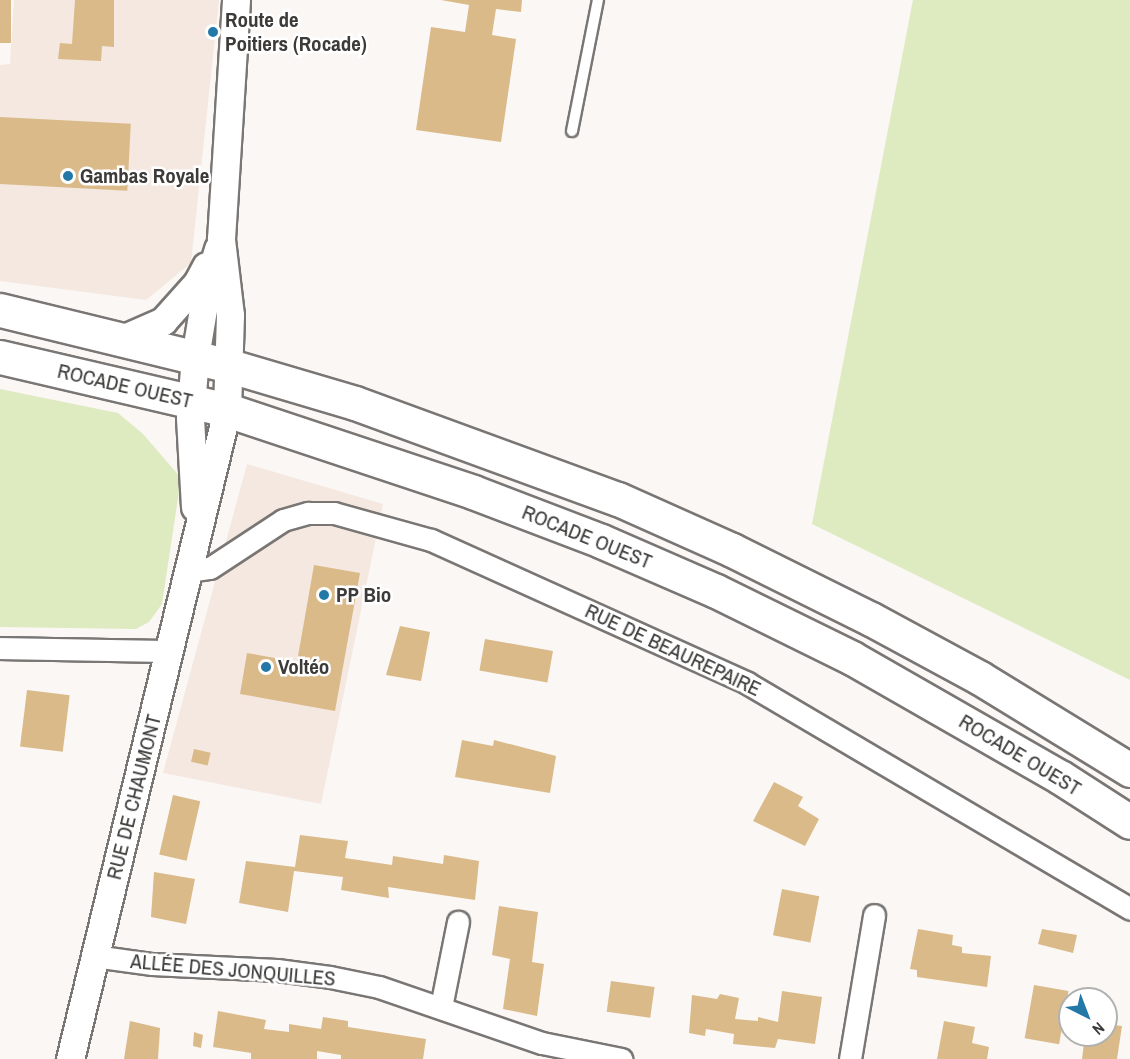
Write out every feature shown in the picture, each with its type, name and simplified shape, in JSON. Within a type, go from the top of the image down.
[{"type":"main road","points":[[0,310],[124,338],[230,366],[355,403],[544,470],[722,545],[980,678],[1130,770]]},
{"type":"main road","name":"ROCADE OUEST","points":[[0,357],[227,410],[472,492],[601,541],[716,591],[852,658],[959,718],[1130,822]]},
{"type":"street","name":"RUE DE CHAUMONT","points":[[70,1059],[190,571],[227,410],[230,315],[221,239],[236,0]]},
{"type":"street","name":"RUE DE CHAUMONT","points":[[197,535],[192,401],[195,357],[207,285],[221,239]]},
{"type":"street","points":[[124,338],[163,321],[197,283],[221,239]]},
{"type":"street","name":"RUE DE BEAUREPAIRE","points":[[190,571],[210,568],[283,520],[308,513],[344,516],[431,540],[747,683],[1130,909]]},
{"type":"street","points":[[0,648],[169,651]]},
{"type":"street","points":[[850,1059],[874,915]]},
{"type":"street","points":[[441,1007],[458,922]]},
{"type":"street","name":"ALLÉE DES JONQUILLES","points":[[94,956],[152,964],[277,970],[330,977],[441,1007],[542,1042],[621,1059]]},
{"type":"lane","points":[[572,131],[598,0]]},
{"type":"shaded area","points":[[14,0],[219,0],[191,263],[146,300],[0,281],[0,65],[10,64]]},
{"type":"shaded area","points":[[247,464],[383,504],[321,804],[163,773]]},
{"type":"green space","points":[[913,0],[1130,0],[1130,680],[812,524]]},
{"type":"green space","points":[[0,389],[118,413],[143,434],[181,478],[162,604],[149,622],[136,629],[0,627]]},
{"type":"building","points":[[0,0],[11,0],[11,43],[0,43]]},
{"type":"building","points":[[75,0],[114,0],[114,47],[102,46],[101,61],[58,59],[60,43],[72,44]]},
{"type":"building","points":[[441,0],[522,0],[521,12],[496,9],[492,35],[516,39],[501,142],[416,130],[431,27],[465,32],[469,5]]},
{"type":"building","points":[[0,117],[131,124],[127,191],[0,184]]},
{"type":"building","points":[[314,565],[360,573],[335,711],[240,694],[247,653],[297,662]]},
{"type":"building","points":[[400,626],[430,632],[421,681],[386,675]]},
{"type":"building","points":[[485,639],[553,651],[547,682],[479,671]]},
{"type":"building","points":[[27,690],[70,695],[63,752],[20,747]]},
{"type":"building","points":[[462,740],[493,746],[494,740],[556,756],[550,793],[455,777]]},
{"type":"building","points":[[194,749],[211,753],[208,765],[191,762]]},
{"type":"building","points":[[774,782],[803,797],[798,806],[819,819],[805,846],[753,821]]},
{"type":"building","points":[[173,795],[200,801],[187,861],[159,854]]},
{"type":"building","points":[[300,835],[348,841],[345,858],[392,865],[393,856],[443,864],[444,855],[479,861],[475,900],[388,887],[389,898],[341,890],[343,877],[294,871],[288,912],[239,903],[246,861],[295,867]]},
{"type":"building","points":[[154,872],[195,879],[186,924],[151,917]]},
{"type":"building","points":[[782,889],[819,896],[810,942],[773,935]]},
{"type":"building","points":[[499,906],[538,912],[532,962],[544,964],[537,1016],[503,1009],[510,959],[492,955]]},
{"type":"building","points":[[918,929],[953,935],[952,945],[962,947],[962,953],[991,956],[987,987],[917,977],[917,970],[910,969]]},
{"type":"building","points":[[1042,929],[1077,935],[1073,953],[1038,944]]},
{"type":"building","points":[[611,981],[655,987],[650,1018],[607,1012]]},
{"type":"building","points":[[1034,985],[1058,989],[1058,1044],[1025,1038]]},
{"type":"building","points":[[782,991],[822,997],[815,1044],[778,1039],[775,1048],[733,1044],[734,1034],[706,1029],[705,1036],[689,1033],[692,995],[717,999],[720,994],[739,998],[735,1019],[758,1021],[758,1017],[778,1022]]},
{"type":"building","points":[[218,1011],[266,1020],[264,1029],[289,1032],[289,1024],[321,1029],[323,1017],[348,1021],[348,1027],[426,1039],[423,1059],[341,1059],[341,1055],[317,1051],[317,1059],[251,1059],[251,1053],[213,1047]]},
{"type":"building","points":[[130,1021],[160,1028],[158,1059],[124,1059]]},
{"type":"building","points":[[944,1021],[975,1027],[972,1043],[989,1047],[987,1059],[937,1059]]},
{"type":"building","points":[[1118,1026],[1122,1026],[1117,1059],[1082,1059],[1084,1047],[1118,1047]]},
{"type":"building","points":[[194,1032],[203,1035],[201,1048],[193,1046]]},
{"type":"place","name":"Route de Poitiers (Rocade)","points":[[213,32]]},
{"type":"place","name":"Gambas Royale","points":[[68,176]]},
{"type":"place","name":"PP Bio","points":[[324,595]]},
{"type":"place","name":"Voltéo","points":[[266,667]]}]
